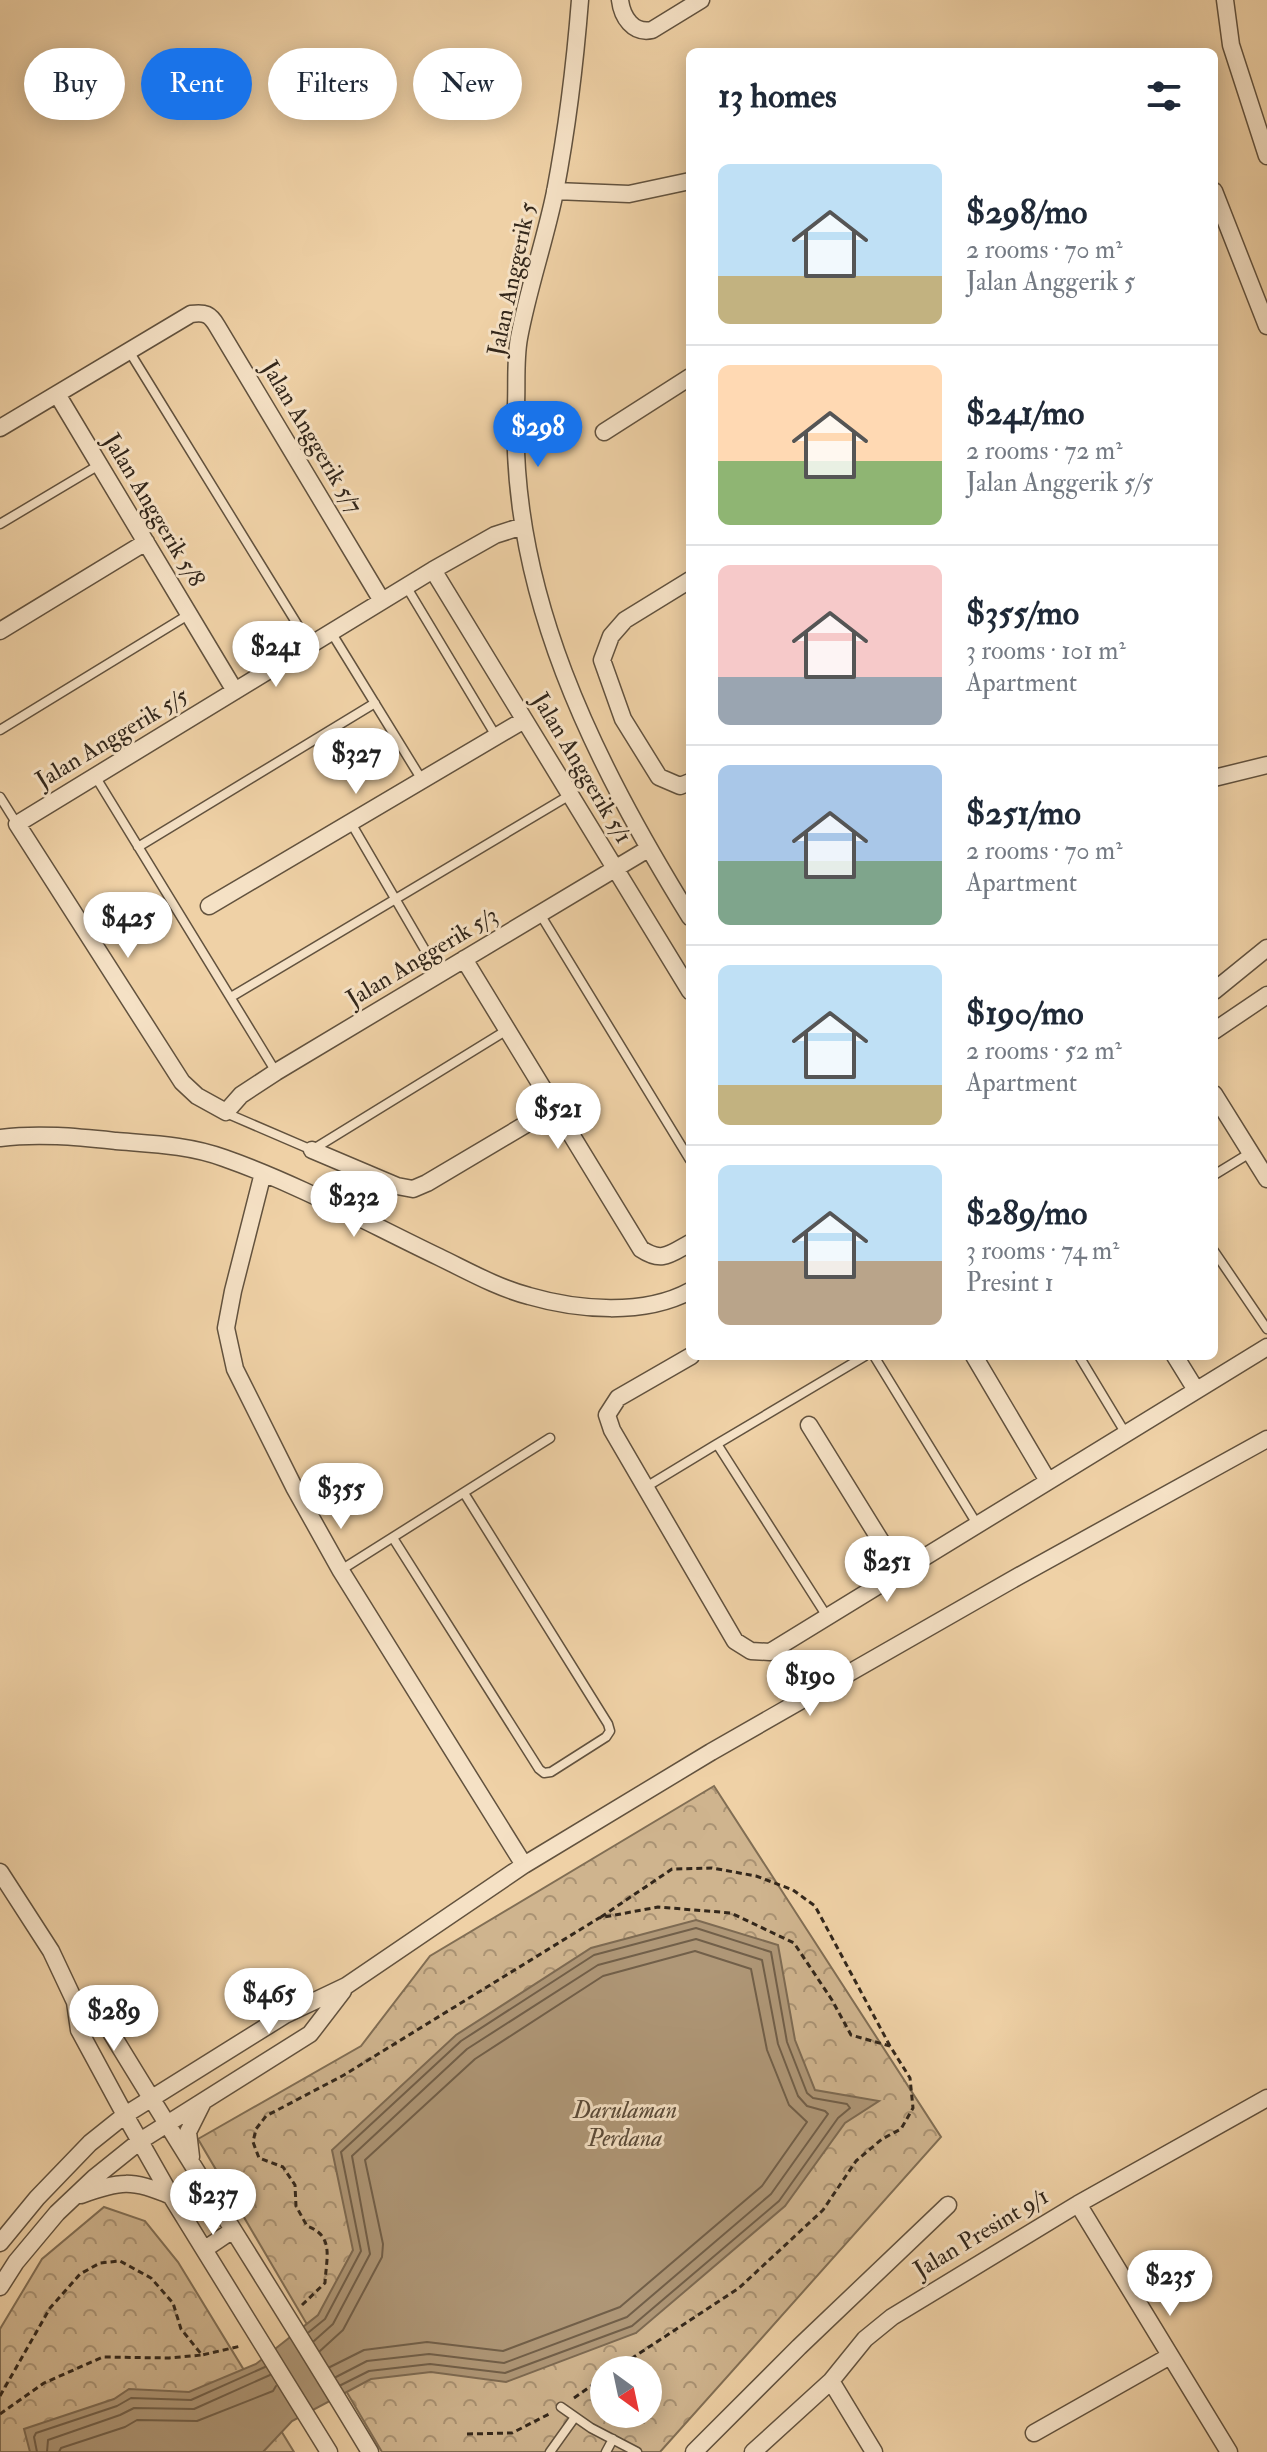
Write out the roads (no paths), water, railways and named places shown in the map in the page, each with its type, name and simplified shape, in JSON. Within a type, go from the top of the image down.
[{"type":"street","name":"Jalan Anggerik 5","points":[[580,0],[555,191],[518,340],[515,436],[523,526],[538,599],[566,684],[601,762],[648,849],[686,911]]},
{"type":"street","points":[[620,0],[627,20],[645,31],[652,30],[701,0]]},
{"type":"street","points":[[1225,0],[1231,45],[1267,156]]},
{"type":"street","points":[[555,191],[629,194],[686,182]]},
{"type":"street","points":[[1218,201],[1267,326]]},
{"type":"street","name":"Jalan Anggerik 5/7","points":[[129,351],[191,314],[204,312],[211,317],[382,601]]},
{"type":"street","points":[[0,428],[129,351]]},
{"type":"street","points":[[604,432],[686,380]]},
{"type":"street","name":"Jalan Anggerik 5/8","points":[[57,394],[235,691]]},
{"type":"street","name":"Jalan Anggerik 5/5","points":[[17,824],[433,570],[495,535],[523,526]]},
{"type":"street","points":[[0,631],[146,542]]},
{"type":"street","name":"Jalan Anggerik 5/1","points":[[433,570],[686,984]]},
{"type":"street","points":[[686,582],[625,620],[611,636],[602,660],[623,719],[659,777],[680,786],[686,784]]},
{"type":"street","points":[[209,906],[524,720]]},
{"type":"street","points":[[1218,777],[1267,765]]},
{"type":"street","points":[[17,824],[182,1082],[197,1096],[226,1112]]},
{"type":"street","name":"Jalan Anggerik 5/3","points":[[226,1112],[241,1095],[276,1072],[648,849]]},
{"type":"street","points":[[1218,988],[1267,948]]},
{"type":"street","points":[[464,959],[641,1249],[654,1257],[667,1256],[686,1245]]},
{"type":"street","points":[[1218,1029],[1265,1000]]},
{"type":"street","points":[[1218,1100],[1267,1179]]},
{"type":"street","points":[[312,1150],[397,1186],[413,1189],[555,1107]]},
{"type":"street","points":[[0,1138],[70,1136],[166,1144],[220,1156],[528,1296],[587,1307],[637,1306],[686,1293]]},
{"type":"street","points":[[263,1173],[226,1328],[235,1369],[294,1487],[341,1571],[524,1865]]},
{"type":"street","points":[[686,1359],[618,1398],[607,1415],[612,1430],[735,1641],[751,1651],[770,1652],[1267,1347]]},
{"type":"street","points":[[976,1360],[1048,1481]]},
{"type":"street","points":[[1177,1360],[1196,1390]]},
{"type":"street","points":[[809,1425],[900,1572]]},
{"type":"street","points":[[0,2243],[37,2198],[90,2143],[125,2115],[285,2015],[346,1986],[524,1865],[738,1737],[1267,1439]]},
{"type":"street","points":[[0,1872],[51,1951],[75,2002],[79,2030],[125,2115],[171,2196],[329,2452]]},
{"type":"street","points":[[0,2287],[16,2262],[73,2198],[140,2141],[310,2034],[346,1986]]},
{"type":"street","points":[[75,2002],[101,2016],[370,2452]]},
{"type":"street","name":"Jalan Presint 9/1","points":[[753,2452],[831,2381],[865,2339],[892,2317],[1078,2204],[1267,2098]]},
{"type":"street","points":[[193,2168],[188,2132],[205,2099]]},
{"type":"street","points":[[73,2198],[112,2183],[134,2183],[171,2196]]},
{"type":"street","points":[[1078,2204],[1229,2452]]},
{"type":"street","points":[[694,2452],[948,2205]]},
{"type":"street","points":[[205,2249],[233,2230]]},
{"type":"street","points":[[1034,2433],[1170,2356]]},
{"type":"street","points":[[831,2381],[874,2452]]},
{"type":"lane","points":[[129,351],[310,645]]},
{"type":"lane","points":[[0,524],[100,465]]},
{"type":"lane","points":[[406,586],[496,736]]},
{"type":"lane","points":[[0,730],[189,614]]},
{"type":"lane","points":[[331,632],[422,780]]},
{"type":"lane","points":[[138,847],[375,703]]},
{"type":"lane","points":[[95,776],[276,1072]]},
{"type":"lane","points":[[231,997],[570,795]]},
{"type":"lane","points":[[0,797],[17,824]]},
{"type":"lane","points":[[350,822],[439,974]]},
{"type":"lane","points":[[540,914],[686,1153]]},
{"type":"lane","points":[[226,1112],[312,1150],[507,1029]]},
{"type":"lane","points":[[1218,1173],[1251,1153]]},
{"type":"lane","points":[[1218,1257],[1267,1329]]},
{"type":"lane","points":[[646,1487],[858,1360]]},
{"type":"lane","points":[[876,1360],[977,1524]]},
{"type":"lane","points":[[1081,1360],[1126,1434]]},
{"type":"lane","points":[[341,1571],[550,1438]]},
{"type":"lane","points":[[717,1444],[828,1618]]},
{"type":"lane","points":[[393,1538],[539,1769],[544,1773],[551,1772],[606,1737],[610,1731],[608,1724],[464,1493]]},
{"type":"lane","points":[[561,2407],[637,2452]]},
{"type":"lane","points":[[555,2451],[575,2417]]},
{"type":"lane","points":[[606,2452],[613,2439]]},
{"type":"water","points":[[696,1920],[778,1945],[795,2040],[815,2090],[879,2101],[845,2123],[785,2206],[636,2333],[506,2382],[431,2372],[371,2379],[292,2421],[263,2452],[30,2452],[24,2429],[114,2399],[129,2389],[189,2392],[256,2364],[318,2315],[353,2250],[332,2150],[456,2035],[591,1948]]},
{"type":"park label","name":"Darulaman Perdana","points":[[625,2124]]}]
